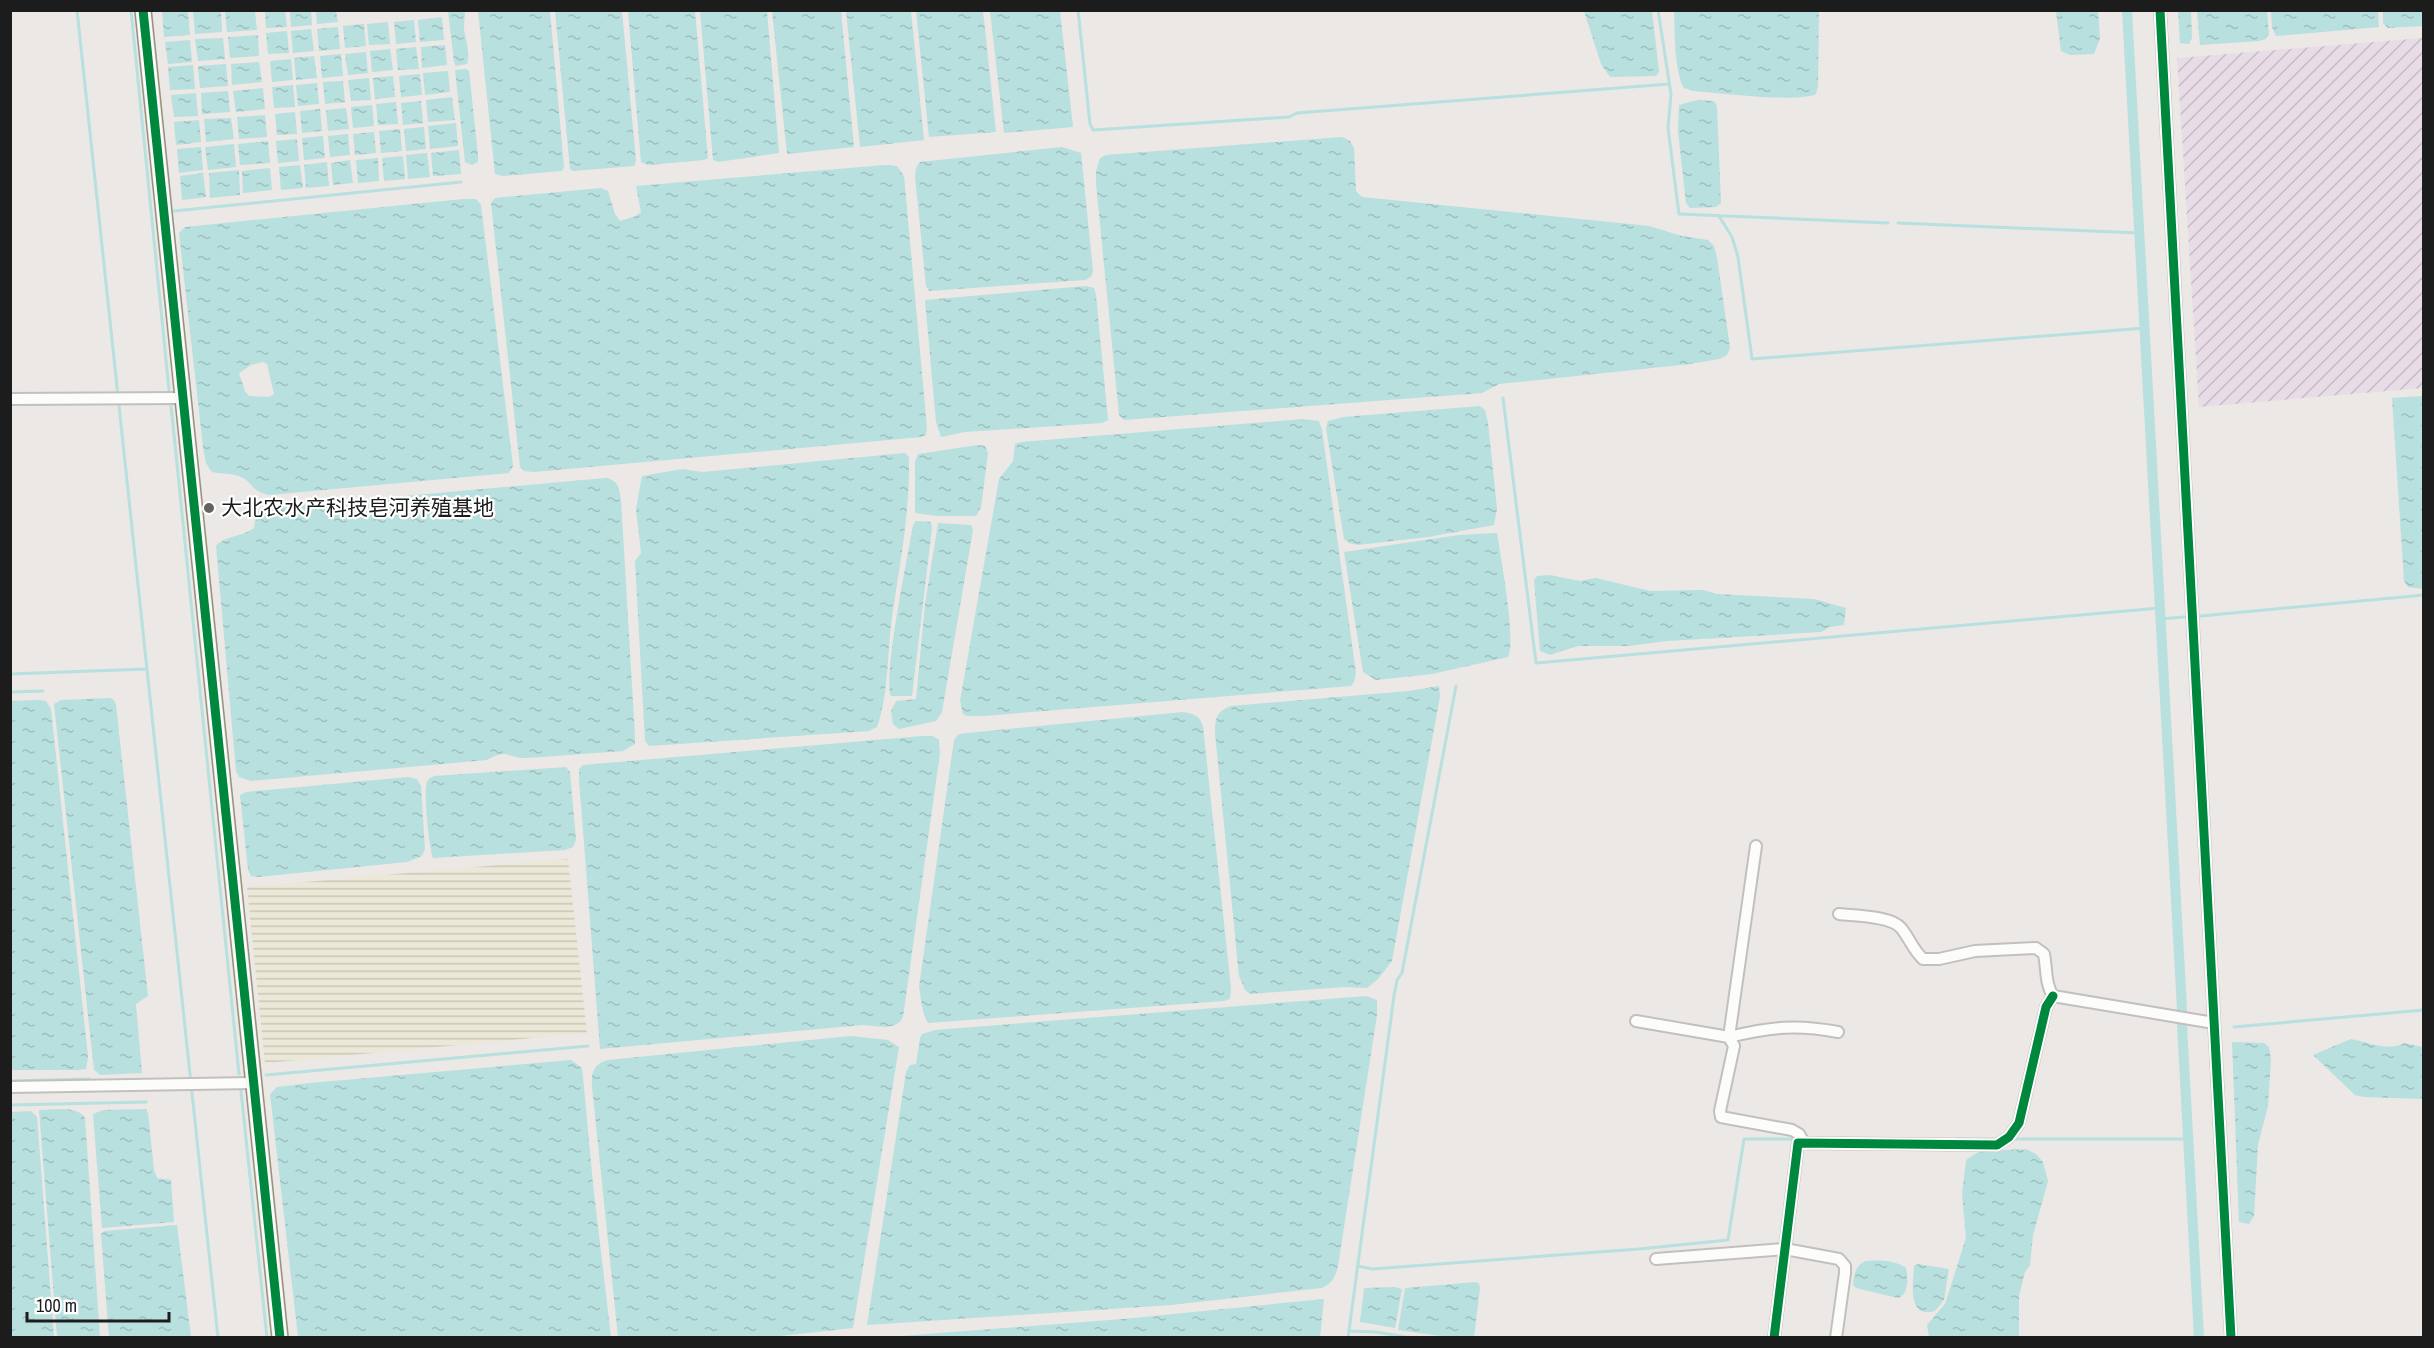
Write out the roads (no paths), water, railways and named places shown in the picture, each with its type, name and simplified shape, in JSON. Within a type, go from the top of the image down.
[{"type":"street","points":[[143,10],[280,1338]]},
{"type":"street","points":[[2160,10],[2231,1338]]},
{"type":"street","points":[[10,399],[182,398]]},
{"type":"street","points":[[1756,846],[1737,997],[1729,1037],[1734,1046],[1720,1111],[1721,1117],[1792,1130],[1804,1143]]},
{"type":"street","points":[[1839,914],[1894,921],[1902,929],[1914,951],[1923,959],[1940,959],[1975,951],[2036,948],[2044,954],[2047,970],[2046,986],[2053,996],[2214,1023]]},
{"type":"street","points":[[1774,1338],[1798,1143],[1997,1145],[2009,1137],[2019,1123],[2046,1007],[2053,996]]},
{"type":"street","points":[[1636,1021],[1729,1037],[1786,1026],[1807,1026],[1838,1032]]},
{"type":"street","points":[[10,1088],[253,1083]]},
{"type":"street","points":[[1656,1259],[1785,1249],[1839,1259],[1845,1266],[1836,1338]]},
{"type":"water","points":[[162,11],[188,11],[190,35],[164,37]]},
{"type":"water","points":[[193,11],[221,11],[222,32],[195,34]]},
{"type":"water","points":[[225,11],[255,11],[257,30],[227,32]]},
{"type":"water","points":[[265,11],[285,11],[287,27],[266,28]]},
{"type":"water","points":[[290,11],[311,11],[312,25],[291,27]]},
{"type":"water","points":[[316,11],[336,11],[338,22],[317,24]]},
{"type":"water","points":[[448,11],[465,11],[467,64],[456,66],[454,62]]},
{"type":"water","points":[[478,11],[550,11],[564,167],[562,171],[503,176],[495,174]]},
{"type":"water","points":[[555,11],[622,11],[636,161],[634,166],[573,171],[570,169]]},
{"type":"water","points":[[628,11],[695,11],[708,158],[648,165],[641,162]]},
{"type":"water","points":[[700,11],[767,11],[779,153],[718,162],[713,160]]},
{"type":"water","points":[[772,11],[841,11],[854,147],[787,154]]},
{"type":"water","points":[[846,11],[911,11],[924,140],[860,147]]},
{"type":"water","points":[[916,11],[983,11],[996,132],[929,137]]},
{"type":"water","points":[[990,11],[1060,11],[1073,127],[1004,133]]},
{"type":"water","points":[[1584,11],[1652,11],[1659,72],[1656,76],[1610,77],[1601,64]]},
{"type":"water","points":[[1674,11],[1819,11],[1816,94],[1807,97],[1776,98],[1694,91],[1684,88],[1678,71]]},
{"type":"water","points":[[2056,11],[2098,11],[2100,38],[2094,54],[2070,55],[2061,51]]},
{"type":"water","points":[[2178,11],[2191,11],[2192,38],[2189,44],[2180,43]]},
{"type":"water","points":[[2197,11],[2267,11],[2269,35],[2266,39],[2259,41],[2200,45]]},
{"type":"water","points":[[2271,11],[2378,11],[2379,27],[2276,36],[2272,27]]},
{"type":"water","points":[[2383,11],[2423,11],[2423,26],[2388,28],[2383,23]]},
{"type":"water","points":[[442,17],[444,40],[420,42],[418,20]]},
{"type":"water","points":[[414,20],[416,42],[396,44],[394,22]]},
{"type":"water","points":[[388,22],[390,44],[369,45],[367,24]]},
{"type":"water","points":[[364,24],[366,46],[345,48],[343,26]]},
{"type":"water","points":[[338,27],[340,49],[319,51],[317,29]]},
{"type":"water","points":[[311,29],[314,51],[293,53],[291,31]]},
{"type":"water","points":[[287,31],[289,53],[268,54],[266,33]]},
{"type":"water","points":[[258,35],[259,56],[230,58],[228,37]]},
{"type":"water","points":[[223,38],[225,59],[198,61],[195,39]]},
{"type":"water","points":[[190,40],[192,62],[168,64],[165,42]]},
{"type":"water","points":[[445,45],[447,65],[422,68],[421,47]]},
{"type":"water","points":[[416,47],[419,69],[398,70],[396,49]]},
{"type":"water","points":[[390,49],[393,70],[372,72],[370,51]]},
{"type":"water","points":[[366,52],[368,73],[348,75],[345,54]]},
{"type":"water","points":[[341,54],[343,76],[322,78],[320,56]]},
{"type":"water","points":[[314,56],[317,78],[296,80],[294,58]]},
{"type":"water","points":[[291,59],[293,80],[272,82],[270,61]]},
{"type":"water","points":[[259,62],[262,82],[232,85],[231,64]]},
{"type":"water","points":[[226,64],[228,86],[200,88],[198,66]]},
{"type":"water","points":[[193,65],[195,89],[170,90],[168,67]]},
{"type":"water","points":[[455,70],[469,71],[478,156],[478,162],[472,165],[465,162]]},
{"type":"water","points":[[448,71],[450,92],[425,95],[423,73]]},
{"type":"water","points":[[420,74],[422,95],[401,97],[399,76]]},
{"type":"water","points":[[393,76],[395,97],[375,99],[373,78]]},
{"type":"water","points":[[369,78],[371,100],[351,101],[348,80]]},
{"type":"water","points":[[343,81],[345,102],[325,104],[323,82]]},
{"type":"water","points":[[317,83],[319,104],[298,106],[296,85]]},
{"type":"water","points":[[293,85],[295,107],[274,108],[272,87]]},
{"type":"water","points":[[263,88],[265,109],[236,112],[233,91]]},
{"type":"water","points":[[228,91],[230,112],[202,114],[201,93]]},
{"type":"water","points":[[196,93],[198,116],[174,117],[171,95]]},
{"type":"water","points":[[452,97],[455,120],[428,122],[426,100]]},
{"type":"water","points":[[1697,100],[1714,101],[1717,106],[1721,203],[1716,207],[1690,208],[1686,203],[1678,131],[1679,105]]},
{"type":"water","points":[[421,101],[423,123],[403,125],[401,103]]},
{"type":"water","points":[[396,102],[398,124],[378,125],[376,104]]},
{"type":"water","points":[[372,105],[374,126],[353,128],[351,107]]},
{"type":"water","points":[[346,108],[349,129],[328,131],[326,110]]},
{"type":"water","points":[[320,109],[322,131],[302,133],[300,111]]},
{"type":"water","points":[[295,112],[297,134],[277,135],[275,114]]},
{"type":"water","points":[[265,115],[267,137],[239,139],[237,117]]},
{"type":"water","points":[[231,118],[234,139],[206,142],[204,119]]},
{"type":"water","points":[[199,120],[201,142],[176,145],[174,122]]},
{"type":"water","points":[[456,123],[458,146],[430,149],[428,126]]},
{"type":"water","points":[[424,127],[426,149],[406,151],[404,129]]},
{"type":"water","points":[[400,129],[402,151],[381,153],[379,131]]},
{"type":"water","points":[[374,132],[376,153],[355,155],[353,134]]},
{"type":"water","points":[[348,134],[350,155],[330,157],[328,136]]},
{"type":"water","points":[[323,136],[325,158],[304,160],[302,138]]},
{"type":"water","points":[[1342,137],[1350,141],[1354,148],[1356,191],[1362,197],[1649,226],[1682,236],[1708,240],[1714,246],[1717,257],[1730,348],[1727,355],[1719,359],[1690,364],[1499,384],[1482,393],[1124,420],[1119,415],[1096,184],[1096,172],[1100,158],[1106,155]]},
{"type":"water","points":[[297,139],[299,161],[278,163],[276,141]]},
{"type":"water","points":[[268,141],[270,163],[240,165],[238,144]]},
{"type":"water","points":[[234,144],[236,167],[208,170],[205,147]]},
{"type":"water","points":[[201,147],[203,170],[179,173],[177,149]]},
{"type":"water","points":[[1062,147],[1081,153],[1093,271],[1091,277],[1085,280],[929,291],[926,286],[915,176],[920,162]]},
{"type":"water","points":[[459,150],[461,174],[433,176],[431,153]]},
{"type":"water","points":[[427,153],[430,177],[408,179],[406,155]]},
{"type":"water","points":[[403,156],[405,179],[384,181],[382,158]]},
{"type":"water","points":[[378,158],[379,181],[358,183],[356,160]]},
{"type":"water","points":[[350,160],[353,183],[333,185],[331,163]]},
{"type":"water","points":[[327,162],[329,186],[306,188],[304,165]]},
{"type":"water","points":[[300,165],[303,188],[281,190],[279,167]]},
{"type":"water","points":[[885,165],[897,166],[904,176],[926,435],[534,472],[524,471],[520,467],[491,203],[495,198],[601,188],[608,191],[615,214],[620,221],[641,212],[636,186]]},
{"type":"water","points":[[270,168],[272,190],[243,193],[242,171]]},
{"type":"water","points":[[239,170],[240,195],[210,198],[209,173]]},
{"type":"water","points":[[203,173],[206,197],[182,200],[180,176]]},
{"type":"water","points":[[476,199],[481,205],[513,466],[509,473],[269,495],[258,491],[238,476],[212,472],[206,463],[203,447],[179,233],[185,227]],"holes":[[[263,362],[267,364],[274,394],[269,397],[249,396],[239,373],[251,365]]]},
{"type":"water","points":[[1086,286],[1094,288],[1096,295],[1108,420],[1102,423],[965,432],[941,437],[936,422],[925,300]]},
{"type":"water","points":[[2423,396],[2424,589],[2408,587],[2404,581],[2392,398]]},
{"type":"water","points":[[1480,406],[1485,410],[1488,423],[1497,509],[1494,525],[1428,537],[1358,545],[1344,539],[1326,428],[1328,421],[1343,417]]},
{"type":"water","points":[[1303,419],[1319,421],[1322,430],[1356,673],[1351,686],[983,716],[963,714],[960,701],[999,479],[1013,461],[1015,444]]},
{"type":"water","points":[[978,445],[985,446],[988,453],[981,507],[976,516],[937,516],[915,513],[915,462],[918,454]]},
{"type":"water","points":[[905,453],[909,457],[906,518],[892,617],[886,687],[877,727],[869,731],[649,746],[645,741],[635,561],[641,553],[636,509],[642,476],[683,469],[702,472]]},
{"type":"water","points":[[606,478],[616,483],[621,500],[635,744],[623,751],[527,758],[504,754],[487,760],[251,781],[239,777],[236,771],[216,546],[220,542],[254,528],[259,509]]},
{"type":"water","points":[[916,521],[931,522],[932,528],[912,696],[891,696],[889,684],[893,641],[913,525]]},
{"type":"water","points":[[938,523],[971,525],[973,530],[942,712],[936,721],[899,729],[893,724],[891,711],[896,701],[916,699],[925,604]]},
{"type":"water","points":[[1497,533],[1509,617],[1508,657],[1432,674],[1376,680],[1363,672],[1344,552],[1459,535]]},
{"type":"water","points":[[1550,575],[1580,581],[1596,578],[1650,591],[1703,590],[1717,594],[1814,599],[1846,608],[1844,625],[1830,627],[1821,632],[1667,641],[1629,646],[1578,646],[1550,655],[1540,651],[1534,580],[1537,576]]},
{"type":"water","points":[[1439,686],[1440,696],[1392,961],[1378,979],[1367,988],[1344,987],[1250,994],[1245,990],[1239,976],[1215,733],[1218,716],[1231,706],[1409,691]]},
{"type":"water","points":[[110,698],[116,705],[148,996],[136,1004],[142,1073],[100,1075],[94,1070],[54,704],[61,700]]},
{"type":"water","points":[[11,701],[46,701],[51,709],[88,1057],[86,1069],[78,1070],[11,1070]]},
{"type":"water","points":[[1183,712],[1196,716],[1203,726],[1231,989],[1230,999],[928,1023],[923,1011],[919,987],[954,740],[959,734],[967,733]]},
{"type":"water","points":[[933,736],[939,740],[940,753],[903,1017],[900,1021],[886,1027],[863,1025],[600,1049],[579,779],[579,769],[583,765]]},
{"type":"water","points":[[566,767],[570,772],[576,840],[573,847],[565,850],[433,858],[426,808],[426,788],[430,778]]},
{"type":"water","points":[[408,777],[417,779],[421,786],[425,849],[422,856],[407,862],[251,876],[248,870],[240,795],[246,792]]},
{"type":"water","points":[[1366,996],[1377,1000],[1377,1015],[1338,1266],[1333,1279],[1326,1286],[1171,1305],[867,1325],[906,1072],[910,1065],[916,1064],[922,1034],[935,1030]]},
{"type":"water","points":[[851,1036],[888,1040],[899,1047],[853,1328],[761,1338],[618,1337],[592,1090],[592,1078],[597,1065],[608,1060]]},
{"type":"water","points":[[2351,1039],[2392,1047],[2404,1043],[2423,1047],[2423,1099],[2355,1095],[2313,1055]]},
{"type":"water","points":[[2232,1042],[2264,1043],[2269,1047],[2271,1060],[2268,1106],[2258,1145],[2254,1216],[2249,1224],[2239,1222]]},
{"type":"water","points":[[571,1060],[582,1068],[611,1337],[298,1337],[270,1094],[277,1087],[310,1083]]},
{"type":"water","points":[[146,1109],[154,1170],[157,1178],[171,1180],[174,1222],[102,1228],[93,1114],[103,1110]]},
{"type":"water","points":[[39,1110],[77,1111],[85,1118],[100,1337],[57,1337]]},
{"type":"water","points":[[31,1111],[37,1117],[54,1337],[11,1337],[11,1112]]},
{"type":"water","points":[[2026,1149],[2036,1154],[2043,1162],[2048,1181],[2033,1235],[2030,1265],[2025,1272],[2019,1296],[2019,1337],[1929,1337],[1927,1325],[1945,1304],[1966,1238],[1962,1194],[1966,1160],[1980,1151]]},
{"type":"water","points":[[177,1225],[191,1337],[109,1337],[101,1234],[105,1231]]},
{"type":"water","points":[[1865,1261],[1892,1262],[1906,1268],[1907,1285],[1902,1296],[1898,1298],[1856,1288],[1853,1285],[1857,1268]]},
{"type":"water","points":[[1918,1264],[1949,1269],[1944,1300],[1935,1311],[1926,1312],[1920,1310],[1916,1305],[1913,1282],[1914,1266]]},
{"type":"water","points":[[1476,1282],[1480,1288],[1474,1337],[1448,1337],[1398,1330],[1405,1288]]},
{"type":"water","points":[[1395,1287],[1402,1289],[1395,1328],[1360,1322],[1364,1288]]},
{"type":"water","points":[[1324,1299],[1320,1337],[888,1337],[1123,1319]]},
{"type":"waterway","points":[[77,10],[218,1338]]},
{"type":"waterway","points":[[131,10],[169,390]]},
{"type":"waterway","points":[[1078,10],[1090,124],[1093,130],[1289,117],[1297,113],[1669,84]]},
{"type":"waterway","points":[[1658,10],[1671,94],[1668,128],[1679,214],[1888,223]]},
{"type":"waterway","points":[[2127,10],[2182,1009]]},
{"type":"waterway","points":[[174,211],[461,182]]},
{"type":"waterway","points":[[1719,216],[1732,237],[1738,257],[1752,359],[2145,328]]},
{"type":"waterway","points":[[1898,223],[2139,233]]},
{"type":"waterway","points":[[1503,398],[1536,663],[2160,608]]},
{"type":"waterway","points":[[171,405],[239,1074]]},
{"type":"waterway","points":[[2201,616],[2424,595]]},
{"type":"waterway","points":[[2160,619],[2184,617]]},
{"type":"waterway","points":[[10,674],[146,669]]},
{"type":"waterway","points":[[1348,1338],[1394,996],[1397,980],[1402,973],[1456,686]]},
{"type":"waterway","points":[[10,692],[43,691]]},
{"type":"waterway","points":[[2234,1027],[2424,1010]]},
{"type":"waterway","points":[[2182,1025],[2199,1338]]},
{"type":"waterway","points":[[266,1075],[588,1046]]},
{"type":"waterway","points":[[10,1081],[89,1079]]},
{"type":"waterway","points":[[241,1091],[267,1338]]},
{"type":"waterway","points":[[10,1105],[146,1102]]},
{"type":"waterway","points":[[1358,1266],[1372,1269],[1728,1240],[1744,1139],[1793,1139]]},
{"type":"waterway","points":[[1955,1139],[1996,1139]]},
{"type":"waterway","points":[[2016,1139],[2189,1139]]},
{"type":"waterway","points":[[1349,1331],[1376,1332],[1412,1338]]},
{"type":"place","name":"大北农水产科技皂河养殖基地","points":[[209,508]]}]
